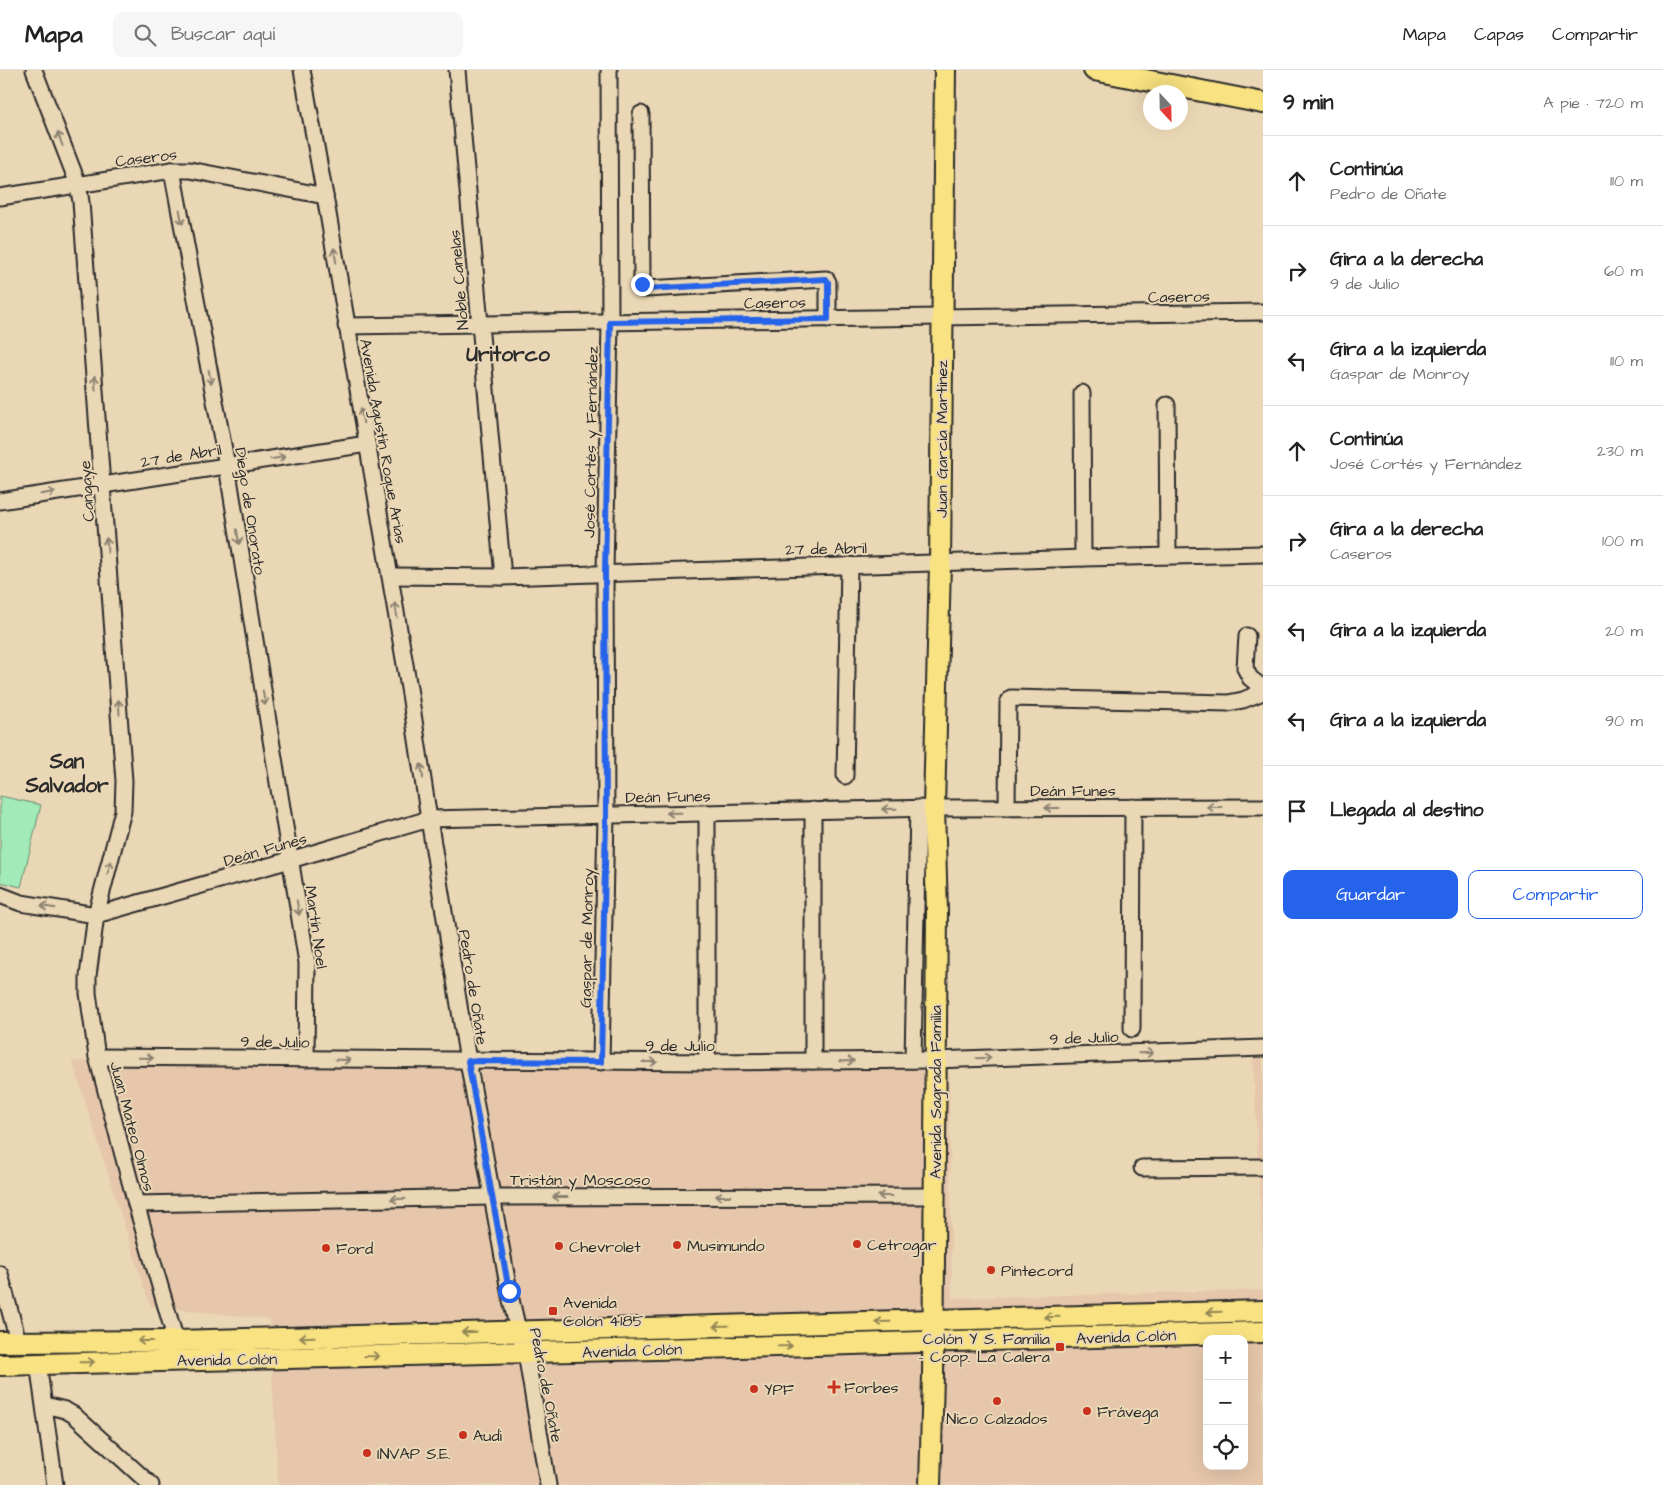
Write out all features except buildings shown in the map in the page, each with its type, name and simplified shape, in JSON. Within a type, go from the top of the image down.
[{"type":"main road","name":"Juan García Martínez","points":[[926,808],[940,563],[945,70]]},
{"type":"main road","points":[[1094,70],[1263,103]]},
{"type":"main road","name":"Avenida Sagrada Familia","points":[[926,808],[937,912],[930,1485]]},
{"type":"main road","name":"Avenida Colón","points":[[9,1341],[176,1341],[518,1330],[932,1321],[1263,1311]]},
{"type":"main road","name":"Avenida Colón","points":[[0,1365],[526,1353],[1263,1332]]},
{"type":"main road","name":"Avenida Sagrada Familia","points":[[932,1376],[936,1485]]},
{"type":"street","name":"Cangaye","points":[[34,70],[78,184],[81,202],[103,485],[124,796],[123,811],[116,842],[96,915]]},
{"type":"street","name":"Avenida Agustín Roque Arias","points":[[302,70],[390,576],[429,819]]},
{"type":"street","name":"Noble Canelas","points":[[457,70],[503,577]]},
{"type":"street","name":"José Cortés y Fernández","points":[[606,815],[605,572],[610,322],[609,70]]},
{"type":"street","points":[[642,114],[642,284],[646,289],[826,279],[828,282],[828,319]]},
{"type":"street","name":"Caseros","points":[[0,198],[172,170],[190,170],[325,196]]},
{"type":"street","name":"Diego de Onorato","points":[[172,170],[227,466],[290,860]]},
{"type":"street","name":"Caseros","points":[[346,326],[1263,312]]},
{"type":"street","points":[[1082,393],[1083,558]]},
{"type":"street","points":[[1167,405],[1168,556]]},
{"type":"street","name":"27 de Abril","points":[[0,501],[367,444]]},
{"type":"street","name":"27 de Abril","points":[[390,576],[503,577],[605,572],[1263,554]]},
{"type":"street","points":[[845,776],[849,565]]},
{"type":"street","points":[[1007,808],[1008,702],[1011,698],[1228,703],[1243,700],[1263,690],[1250,678],[1245,668],[1247,636]]},
{"type":"street","name":"Deán Funes","points":[[0,895],[21,903],[96,915],[429,819],[926,808],[1263,807]]},
{"type":"street","points":[[912,1060],[926,808]]},
{"type":"street","points":[[1132,808],[1132,1029]]},
{"type":"street","points":[[813,810],[813,1061]]},
{"type":"street","points":[[707,813],[707,1062]]},
{"type":"street","name":"Gaspar de Monroy","points":[[601,1062],[606,815]]},
{"type":"street","name":"Pedro de Oñate","points":[[429,819],[492,1197],[509,1291],[518,1330],[526,1353],[548,1485]]},
{"type":"street","name":"Martín Noel","points":[[290,860],[307,963],[306,1059]]},
{"type":"street","name":"Juan Mateo Olmos","points":[[96,915],[88,976],[90,1016],[97,1057],[136,1204],[176,1341]]},
{"type":"street","name":"9 de Julio","points":[[97,1057],[707,1062],[935,1060],[1263,1048]]},
{"type":"street","points":[[1142,1168],[1263,1167]]},
{"type":"street","name":"Tristán y Moscoso","points":[[136,1204],[492,1197],[934,1196]]},
{"type":"street","points":[[0,1274],[9,1341]]},
{"type":"street","points":[[38,1363],[55,1485]]},
{"type":"street","points":[[45,1405],[65,1410],[74,1415],[151,1485]]},
{"type":"shaded area","points":[[1263,1039],[1263,1257],[1252,1040]]},
{"type":"shaded area","points":[[935,1060],[949,1074],[952,1298],[1263,1290],[1263,1485],[278,1485],[269,1319],[150,1306],[72,1061]]},
{"type":"green space","points":[[0,796],[41,805],[21,887],[0,882]]},
{"type":"place","name":"Cetrogar","points":[[857,1244]]},
{"type":"place","name":"Musimundo","points":[[677,1245]]},
{"type":"place","name":"Chevrolet","points":[[559,1246]]},
{"type":"place","name":"Ford","points":[[326,1248]]},
{"type":"place","name":"Pintecord","points":[[991,1270]]},
{"type":"place","name":"Avenida Colón 4185","points":[[553,1311]]},
{"type":"place","name":"Colón Y S. Familia - Coop. La Calera","points":[[1060,1347]]},
{"type":"place","name":"Forbes","points":[[834,1387]]},
{"type":"place","name":"YPF","points":[[754,1389]]},
{"type":"place","name":"Nico Calzados","points":[[997,1401]]},
{"type":"place","name":"Frávega","points":[[1087,1411]]},
{"type":"place","name":"Audi","points":[[463,1435]]},
{"type":"place","name":"INVAP S.E.","points":[[367,1453]]},
{"type":"district","name":"Uritorco","points":[[508,354]]},
{"type":"district","name":"San Salvador","points":[[67,773]]},
{"type":"route","points":[[509,1291],[468,1061],[601,1062],[606,815],[605,572],[610,322],[828,319],[828,282],[826,279],[646,289],[642,284]]}]
